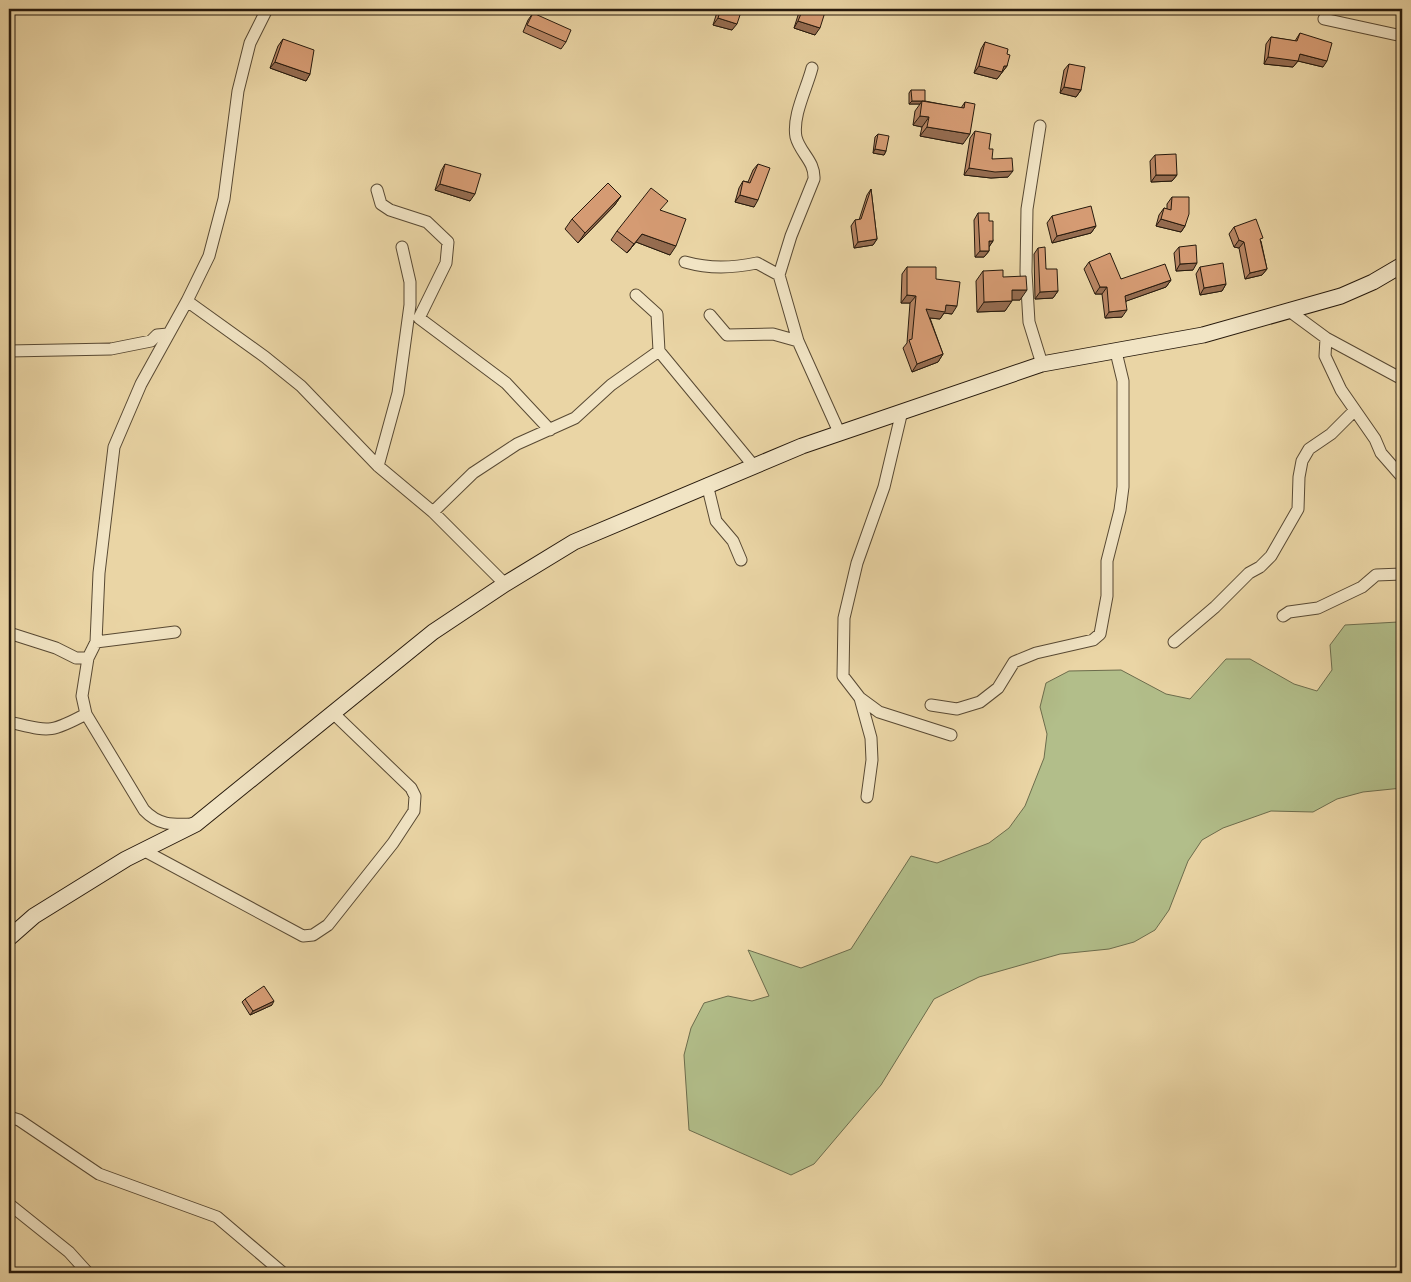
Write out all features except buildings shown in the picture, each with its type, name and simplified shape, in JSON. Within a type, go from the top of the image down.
[{"type":"street","points":[[196,824],[171,825],[152,818],[144,810],[86,714],[82,696],[88,658],[96,642],[99,573],[114,447],[141,384],[187,301],[209,256],[224,199],[238,91],[250,43],[267,9]]},
{"type":"street","points":[[1324,19],[1402,36]]},
{"type":"street","points":[[812,68],[797,117],[796,136],[815,171],[814,180],[791,236],[779,275],[798,341],[840,432]]},
{"type":"street","points":[[1040,126],[1027,208],[1026,272],[1030,322],[1042,364]]},
{"type":"street","points":[[377,190],[381,204],[390,210],[427,222],[448,242],[446,264],[419,318],[506,383],[550,430]]},
{"type":"street","points":[[378,466],[398,393],[410,305],[410,282],[402,247]]},
{"type":"street","points":[[685,262],[703,267],[737,267],[757,262],[779,275]]},
{"type":"street","points":[[9,938],[34,916],[143,850],[196,824],[433,632],[505,584],[574,542],[707,484],[840,432],[1042,364],[1202,335],[1341,296],[1373,282],[1402,265]]},
{"type":"street","points":[[636,295],[657,314],[659,351],[754,465]]},
{"type":"street","points":[[187,301],[265,357],[301,386],[378,466],[433,512],[505,584]]},
{"type":"street","points":[[1288,310],[1326,338],[1402,379]]},
{"type":"street","points":[[710,315],[727,335],[773,334],[798,341]]},
{"type":"street","points":[[9,351],[111,349],[151,341],[157,336],[168,334]]},
{"type":"street","points":[[1326,338],[1325,356],[1341,390],[1375,439],[1380,453],[1402,477]]},
{"type":"street","points":[[433,512],[473,474],[517,444],[575,418],[611,385],[659,351]]},
{"type":"street","points":[[930,705],[957,709],[980,702],[998,688],[1014,662],[1036,653],[1093,640],[1100,634],[1107,596],[1107,561],[1120,510],[1122,487],[1123,381],[1116,352]]},
{"type":"street","points":[[1174,642],[1215,607],[1244,577],[1272,556],[1298,509],[1299,477],[1306,455],[1309,450],[1331,434],[1355,410]]},
{"type":"street","points":[[902,411],[884,487],[857,564],[844,618],[843,676],[860,698],[879,712],[951,735]]},
{"type":"street","points":[[707,484],[716,521],[733,541],[741,560]]},
{"type":"street","points":[[1282,616],[1289,612],[1318,608],[1362,588],[1376,575],[1402,574]]},
{"type":"street","points":[[96,642],[175,632]]},
{"type":"street","points":[[9,633],[56,648],[76,658],[88,658]]},
{"type":"street","points":[[860,698],[871,738],[872,760],[867,797]]},
{"type":"street","points":[[143,850],[303,936],[313,935],[328,925],[393,843],[414,811],[415,796],[402,778],[332,712]]},
{"type":"street","points":[[9,722],[45,730],[60,728],[86,714]]},
{"type":"street","points":[[9,1117],[19,1120],[99,1174],[217,1217],[283,1273]]},
{"type":"street","points":[[9,1204],[69,1252],[88,1273]]},
{"type":"green space","points":[[1402,604],[1402,788],[1363,792],[1337,799],[1313,812],[1271,811],[1223,828],[1202,840],[1188,861],[1169,910],[1155,930],[1134,942],[1109,949],[1060,954],[979,977],[934,999],[881,1085],[814,1164],[791,1175],[689,1130],[684,1055],[691,1028],[704,1003],[728,996],[752,1001],[769,996],[748,950],[801,968],[851,949],[911,856],[937,863],[989,843],[1009,828],[1025,806],[1044,758],[1047,734],[1040,707],[1046,683],[1069,671],[1121,670],[1166,694],[1190,699],[1226,659],[1250,659],[1294,684],[1317,691],[1332,670],[1330,645],[1345,625],[1398,622]]}]
